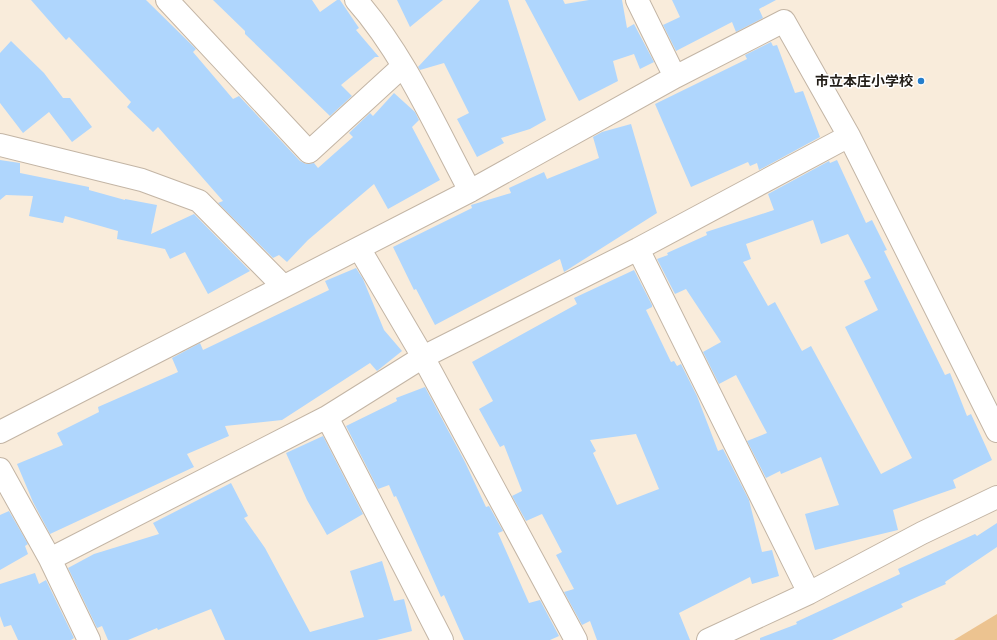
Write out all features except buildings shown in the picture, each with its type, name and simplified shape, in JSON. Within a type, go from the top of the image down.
[{"type":"street","points":[[167,0],[309,152],[403,66]]},
{"type":"street","points":[[356,0],[403,66],[470,191]]},
{"type":"street","points":[[637,0],[675,77]]},
{"type":"street","points":[[0,432],[470,191],[675,77],[784,21],[849,136],[997,431]]},
{"type":"street","points":[[50,559],[327,416],[424,357],[638,249],[849,136]]},
{"type":"street","points":[[0,145],[142,180],[199,201],[283,286]]},
{"type":"street","points":[[359,248],[424,357],[576,640]]},
{"type":"street","points":[[638,249],[809,593]]},
{"type":"street","points":[[327,416],[439,639]]},
{"type":"street","points":[[0,469],[50,559],[89,640]]},
{"type":"street","points":[[708,640],[809,593],[922,533],[997,497]]},
{"type":"shaded area","points":[[997,614],[997,640],[954,640]]},
{"type":"place","name":"市立本庄小学校","points":[[921,81]]}]
